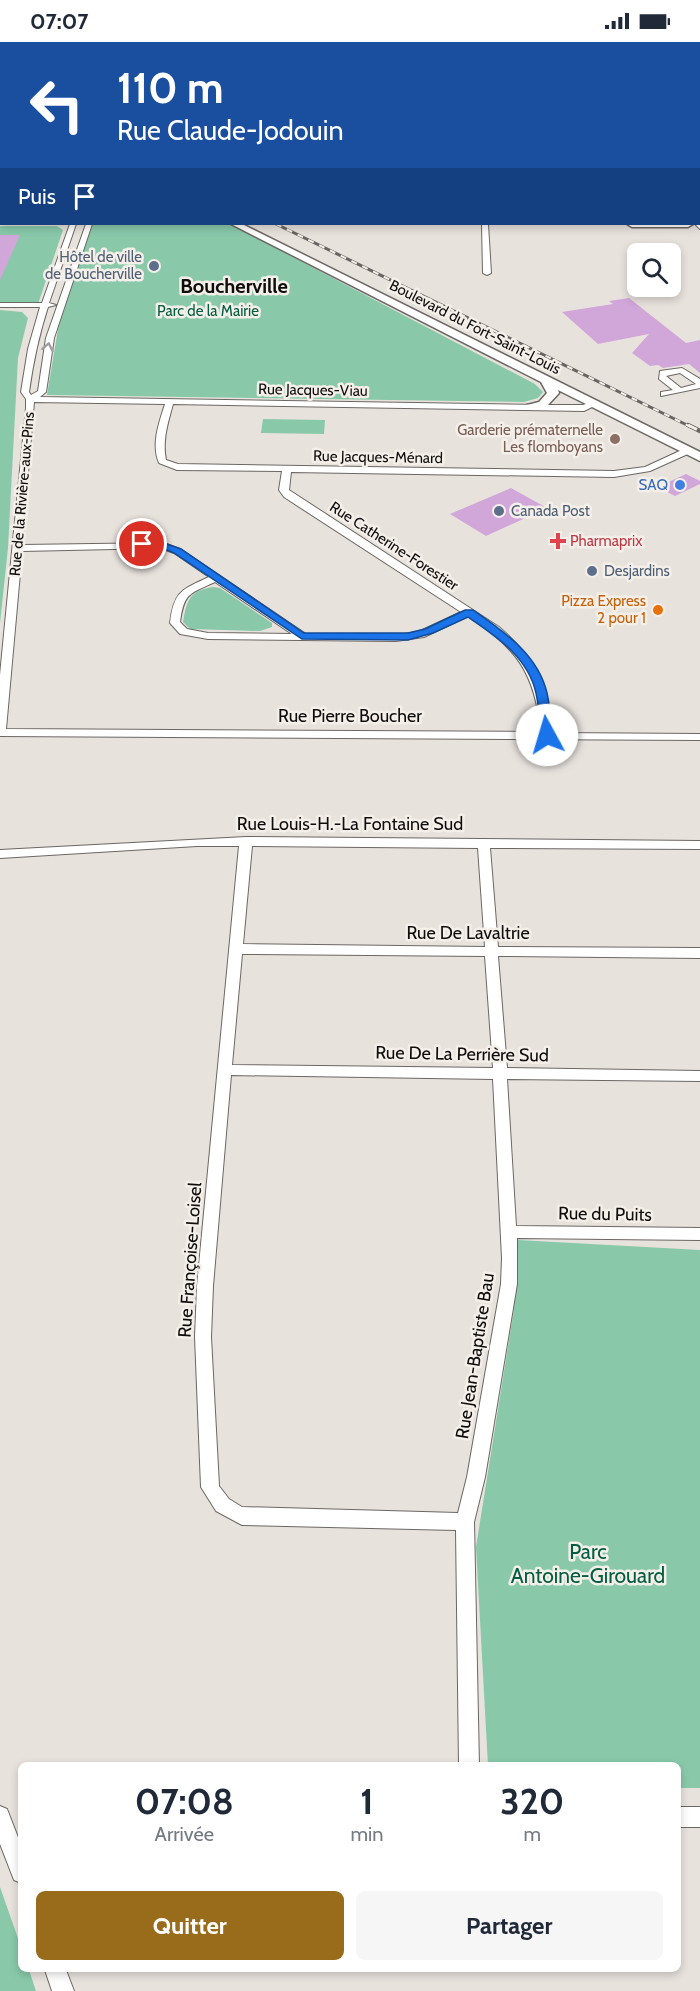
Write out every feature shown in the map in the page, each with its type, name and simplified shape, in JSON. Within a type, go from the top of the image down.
[{"type":"street","name":"Rue de la Rivière-aux-Pins","points":[[0,733],[30,399],[24,392],[29,358],[39,318],[73,225]]},
{"type":"street","name":"Rue de la Rivière-aux-Pins","points":[[30,399],[42,392],[50,338],[89,225]]},
{"type":"street","name":"Boulevard du Fort-Saint-Louis","points":[[238,225],[700,457]]},
{"type":"street","points":[[485,225],[487,273]]},
{"type":"street","points":[[3,305],[37,299],[51,289]]},
{"type":"street","points":[[3,305],[60,305]]},
{"type":"street","points":[[3,305],[24,308],[39,318]]},
{"type":"street","points":[[680,391],[662,377],[663,373],[682,370],[700,385]]},
{"type":"street","points":[[531,407],[543,404],[553,393],[552,387],[544,378]]},
{"type":"street","points":[[664,394],[700,385]]},
{"type":"street","name":"Rue Jacques-Viau","points":[[30,399],[584,408],[594,404]]},
{"type":"street","name":"Rue Jacques-Ménard","points":[[170,401],[160,434],[161,456],[162,461],[177,467],[614,474],[647,469],[687,451]]},
{"type":"street","name":"Rue Catherine-Forestier","points":[[287,469],[284,490],[286,495],[505,637],[532,669],[542,693],[547,735]]},
{"type":"street","points":[[18,548],[161,545],[177,551],[302,636]]},
{"type":"street","points":[[215,578],[191,589],[178,601],[175,623],[184,632],[208,636],[408,636],[429,631],[469,612]]},
{"type":"street","name":"Rue Pierre Boucher","points":[[0,733],[700,737]]},
{"type":"street","name":"Rue Louis-H.-La Fontaine Sud","points":[[0,854],[187,843],[246,842],[700,845]]},
{"type":"street","name":"Rue Françoise-Loisel","points":[[246,842],[205,1286],[203,1337],[210,1487],[216,1500],[228,1511],[242,1516],[465,1522]]},
{"type":"street","name":"Rue Jean-Baptiste Bau","points":[[469,1762],[465,1522],[476,1477],[509,1284],[510,1232],[484,843]]},
{"type":"street","name":"Rue De Lavaltrie","points":[[235,949],[700,953]]},
{"type":"street","name":"Rue De La Perrière Sud","points":[[224,1070],[700,1076]]},
{"type":"street","name":"Rue du Puits","points":[[510,1232],[700,1234]]},
{"type":"street","points":[[0,1816],[18,1865]]},
{"type":"street","points":[[681,1817],[700,1817]]},
{"type":"street","points":[[57,1972],[63,1991]]},
{"type":"green space","name":"Parc de la Mairie","points":[[93,225],[232,225],[535,384],[543,392],[538,398],[524,402],[47,395],[58,329],[73,266]]},
{"type":"green space","points":[[0,226],[57,226],[63,230],[38,304],[0,304]]},
{"type":"green space","points":[[0,310],[22,312],[28,318],[18,358],[8,548],[0,623]]},
{"type":"green space","points":[[263,419],[325,420],[324,434],[261,433]]},
{"type":"green space","points":[[213,587],[220,588],[272,623],[272,627],[260,631],[190,629],[183,622],[190,598],[199,591]]},
{"type":"green space","name":"Parc Antoine-Girouard","points":[[518,1240],[700,1250],[700,1788],[681,1788],[681,1762],[488,1762],[476,1547],[514,1309]]},
{"type":"green space","points":[[0,1887],[18,1938],[18,1972],[30,1972],[36,1991],[0,1991]]},
{"type":"building","points":[[0,235],[20,235],[0,280]]},
{"type":"building","points":[[629,298],[686,343],[700,340],[700,373],[689,364],[663,368],[658,365],[650,366],[632,353],[649,334],[598,344],[562,312],[613,304],[609,301]]},
{"type":"building","name":"SAQ","points":[[686,474],[700,481],[700,484],[675,496],[658,487]]},
{"type":"building","name":"Canada Post","points":[[511,488],[547,508],[486,536],[450,514]]},
{"type":"railway","points":[[278,225],[691,427]]},
{"type":"railway","points":[[688,425],[700,431]]},
{"type":"place","name":"Hôtel de ville de Boucherville","points":[[154,266]]},
{"type":"place","name":"Garderie prématernelle Les flomboyans","points":[[615,439]]},
{"type":"place","name":"SAQ","points":[[680,485]]},
{"type":"place","name":"Canada Post","points":[[499,511]]},
{"type":"place","name":"Pharmaprix","points":[[558,541]]},
{"type":"place","name":"Desjardins","points":[[592,571]]},
{"type":"place","name":"Pizza Express 2 pour 1","points":[[658,610]]},
{"type":"district","name":"Boucherville","points":[[234,286]]},
{"type":"route","points":[[142,544],[161,545],[177,551],[302,636],[396,638],[420,635],[469,612],[505,637],[525,657],[538,680],[542,693],[547,735]]}]
